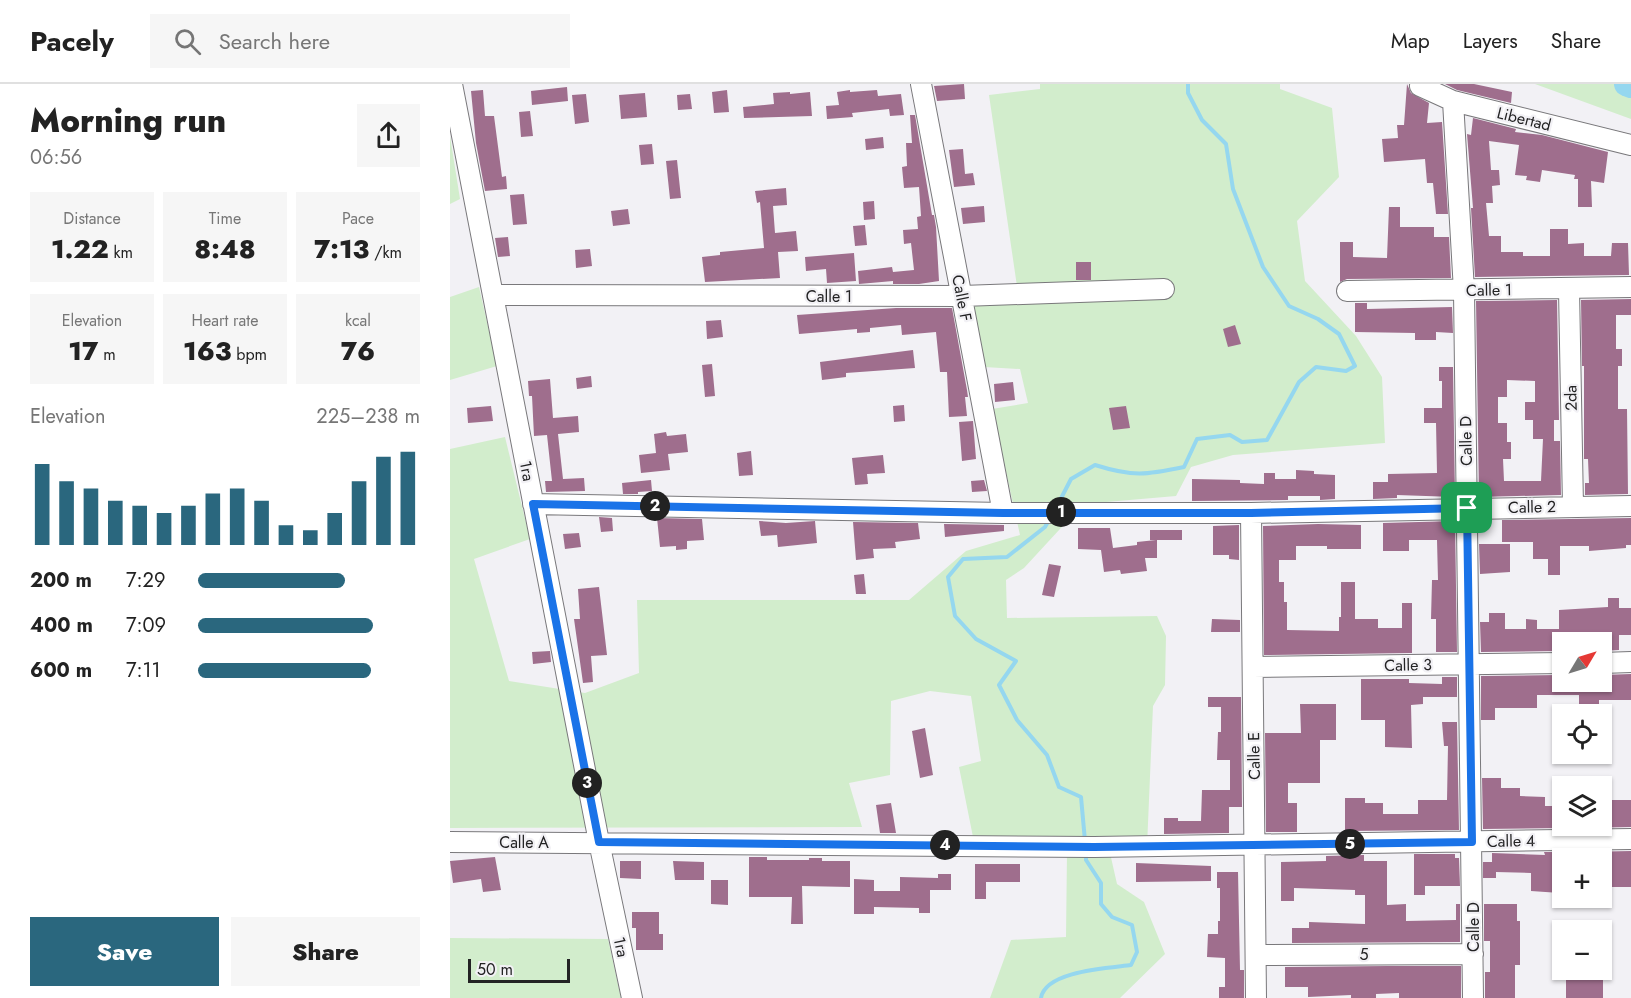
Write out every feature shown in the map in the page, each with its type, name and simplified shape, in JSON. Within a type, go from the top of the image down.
[{"type":"street","name":"1ra","points":[[452,84],[599,842],[632,998]]},
{"type":"street","name":"Calle F","points":[[921,84],[1003,513]]},
{"type":"street","name":"Libertad","points":[[1420,86],[1453,101],[1631,146]]},
{"type":"street","name":"Calle D","points":[[1453,101],[1464,291],[1473,998]]},
{"type":"street","name":"Calle 1","points":[[1347,291],[1569,290],[1631,287]]},
{"type":"street","name":"Calle 1","points":[[494,295],[962,296],[1164,289]]},
{"type":"street","name":"2da","points":[[1569,290],[1573,507]]},
{"type":"street","name":"Calle 2","points":[[533,504],[1003,513],[1251,513],[1631,506]]},
{"type":"street","name":"Calle E","points":[[1251,513],[1256,998]]},
{"type":"street","points":[[1612,663],[1631,662]]},
{"type":"street","name":"Calle 3","points":[[1252,667],[1552,663]]},
{"type":"street","name":"Calle 4","points":[[599,842],[1084,847],[1631,839]]},
{"type":"street","name":"Calle A","points":[[450,842],[599,842]]},
{"type":"street","name":"5","points":[[1256,955],[1473,954]]},
{"type":"green space","points":[[1040,84],[1280,84],[1280,89],[1332,108],[1339,177],[1297,221],[1305,281],[1356,336],[1382,377],[1385,443],[1233,455],[1191,467],[1176,496],[1083,504],[1024,568],[1006,580],[1007,618],[1157,616],[1166,636],[1165,685],[1153,706],[1147,847],[1110,853],[1117,884],[1144,902],[1165,954],[1120,998],[990,998],[1011,940],[1066,937],[1067,853],[975,847],[959,767],[981,761],[971,696],[930,691],[891,701],[890,775],[849,783],[862,827],[450,828],[450,449],[505,437],[530,539],[474,559],[509,681],[585,693],[639,673],[637,600],[909,600],[966,551],[1020,535],[992,409],[1028,403],[1020,369],[984,367],[971,304],[1019,300],[989,95],[1040,89]]},
{"type":"green space","points":[[1535,84],[1631,84],[1631,119]]},
{"type":"green space","points":[[450,136],[460,199],[450,204]]},
{"type":"green space","points":[[479,287],[497,366],[450,380],[450,297]]},
{"type":"green space","points":[[450,938],[608,939],[621,998],[450,998]]},
{"type":"building","points":[[964,84],[965,99],[937,101],[934,86]]},
{"type":"building","points":[[1407,84],[1411,93],[1429,103],[1427,123],[1442,122],[1448,214],[1436,214],[1433,183],[1427,183],[1425,159],[1384,162],[1382,139],[1398,138],[1397,125],[1404,125]]},
{"type":"building","points":[[1445,84],[1474,84],[1512,92],[1511,103],[1457,90]]},
{"type":"building","points":[[567,87],[568,101],[532,105],[531,91]]},
{"type":"building","points":[[483,90],[485,116],[494,116],[502,177],[506,176],[507,189],[485,191],[476,143],[471,91]]},
{"type":"building","points":[[727,90],[729,112],[714,113],[712,92]]},
{"type":"building","points":[[850,90],[850,92],[877,90],[878,96],[901,94],[904,115],[890,116],[889,109],[852,113],[853,117],[827,119],[826,106],[839,105],[837,92]]},
{"type":"building","points":[[790,92],[790,94],[810,92],[812,116],[744,118],[743,107],[774,104],[773,93]]},
{"type":"building","points":[[645,93],[647,117],[621,119],[619,95]]},
{"type":"building","points":[[586,94],[589,122],[575,124],[572,95]]},
{"type":"building","points":[[690,94],[692,109],[678,110],[677,95]]},
{"type":"building","points":[[530,111],[533,136],[521,137],[519,112]]},
{"type":"building","points":[[910,115],[915,115],[932,215],[934,215],[939,281],[919,284],[893,284],[893,281],[859,284],[858,271],[892,267],[893,272],[914,270],[911,243],[904,244],[903,230],[918,229],[917,217],[921,216],[919,187],[904,188],[902,167],[907,166],[906,143],[912,143]]},
{"type":"building","points":[[1473,118],[1516,129],[1515,132],[1542,135],[1608,152],[1604,183],[1591,181],[1592,207],[1578,207],[1578,179],[1574,179],[1575,175],[1542,170],[1540,182],[1526,180],[1527,176],[1515,175],[1519,145],[1489,141],[1491,170],[1499,170],[1500,185],[1492,186],[1493,203],[1486,203],[1489,236],[1501,236],[1501,252],[1523,252],[1523,256],[1550,256],[1550,229],[1568,229],[1568,244],[1584,243],[1584,256],[1611,256],[1612,243],[1628,243],[1629,275],[1475,277],[1471,208],[1473,208],[1467,134],[1471,135]]},
{"type":"building","points":[[883,137],[884,148],[866,150],[865,139]]},
{"type":"building","points":[[652,144],[654,164],[641,165],[639,145]]},
{"type":"building","points":[[963,149],[965,174],[973,173],[975,185],[954,187],[949,150]]},
{"type":"building","points":[[677,160],[681,198],[670,199],[666,161]]},
{"type":"building","points":[[786,188],[787,205],[773,206],[775,233],[796,231],[798,251],[778,252],[780,278],[705,282],[702,257],[720,255],[720,252],[764,248],[760,202],[757,203],[755,191]]},
{"type":"building","points":[[524,194],[527,224],[513,225],[510,195]]},
{"type":"building","points":[[874,201],[875,219],[864,220],[863,202]]},
{"type":"building","points":[[984,206],[985,222],[963,224],[961,208]]},
{"type":"building","points":[[1389,207],[1400,207],[1400,227],[1434,227],[1434,237],[1449,237],[1451,278],[1347,279],[1340,282],[1340,242],[1353,242],[1353,257],[1387,258]]},
{"type":"building","points":[[628,209],[630,224],[613,226],[611,211]]},
{"type":"building","points":[[865,225],[867,245],[855,246],[853,226]]},
{"type":"building","points":[[508,237],[510,256],[498,257],[495,238]]},
{"type":"building","points":[[590,249],[592,266],[576,268],[575,250]]},
{"type":"building","points":[[854,253],[856,281],[827,283],[826,269],[806,271],[805,257]]},
{"type":"building","points":[[1076,262],[1091,262],[1091,280],[1076,280]]},
{"type":"building","points":[[1631,299],[1631,315],[1616,315],[1616,349],[1622,349],[1622,366],[1618,366],[1618,409],[1627,409],[1628,494],[1585,495],[1585,483],[1589,483],[1588,459],[1584,459],[1581,300]]},
{"type":"building","points":[[1557,300],[1559,420],[1554,420],[1554,441],[1560,441],[1561,495],[1479,497],[1476,301]],"holes":[[[1507,380],[1535,381],[1535,402],[1525,402],[1525,420],[1533,420],[1533,439],[1543,439],[1541,481],[1504,481],[1503,459],[1511,459],[1511,442],[1507,442],[1507,423],[1498,423],[1498,397],[1507,397]]]},
{"type":"building","points":[[1355,303],[1367,303],[1367,309],[1452,307],[1453,333],[1436,332],[1436,340],[1415,340],[1415,333],[1355,332]]},
{"type":"building","points":[[896,308],[952,308],[968,397],[965,397],[967,416],[949,417],[947,372],[940,372],[936,332],[902,335],[901,325],[870,328],[870,332],[857,333],[857,329],[799,334],[797,315]]},
{"type":"building","points":[[721,320],[723,337],[707,339],[706,321]]},
{"type":"building","points":[[1235,325],[1241,344],[1228,347],[1223,329]]},
{"type":"building","points":[[913,350],[915,368],[846,373],[846,377],[822,380],[820,362]]},
{"type":"building","points":[[712,364],[715,396],[705,397],[702,365]]},
{"type":"building","points":[[1439,367],[1453,367],[1455,497],[1397,495],[1397,498],[1373,499],[1373,482],[1388,482],[1388,474],[1437,473],[1436,423],[1424,423],[1424,408],[1442,408],[1442,381],[1439,381]]},
{"type":"building","points":[[591,376],[592,387],[577,389],[576,378]]},
{"type":"building","points":[[550,379],[553,418],[578,416],[579,432],[558,434],[563,479],[584,478],[585,491],[546,492],[545,481],[552,481],[547,435],[534,436],[532,396],[529,396],[528,381]]},
{"type":"building","points":[[1013,382],[1015,400],[995,402],[994,384]]},
{"type":"building","points":[[904,405],[905,421],[894,422],[893,406]]},
{"type":"building","points":[[491,406],[493,421],[468,423],[467,408]]},
{"type":"building","points":[[1126,406],[1130,428],[1113,430],[1109,408]]},
{"type":"building","points":[[973,421],[976,459],[962,461],[959,422]]},
{"type":"building","points":[[666,432],[667,436],[686,434],[688,452],[668,454],[670,470],[641,473],[639,455],[656,453],[654,434]]},
{"type":"building","points":[[751,451],[753,475],[739,476],[737,453]]},
{"type":"building","points":[[883,455],[885,473],[867,474],[868,484],[855,485],[852,458]]},
{"type":"building","points":[[1296,470],[1335,475],[1335,499],[1320,500],[1320,496],[1288,496],[1288,500],[1192,501],[1192,479],[1240,480],[1240,483],[1264,484],[1264,473],[1275,473],[1275,479],[1296,479]]},
{"type":"building","points":[[651,480],[652,491],[623,494],[622,483]]},
{"type":"building","points":[[984,480],[987,491],[972,492],[971,481]]},
{"type":"building","points":[[599,517],[612,518],[613,531],[601,532]]},
{"type":"building","points":[[657,518],[702,519],[704,540],[687,541],[687,549],[676,550],[676,546],[660,547]]},
{"type":"building","points":[[1631,518],[1631,545],[1626,545],[1626,548],[1589,551],[1589,546],[1560,546],[1560,575],[1548,575],[1548,559],[1533,559],[1533,542],[1502,542],[1502,520]]},
{"type":"building","points":[[759,521],[786,523],[815,521],[817,543],[778,547],[777,535],[761,536]]},
{"type":"building","points":[[1455,521],[1457,652],[1436,652],[1436,619],[1431,619],[1432,580],[1438,580],[1437,540],[1409,540],[1409,551],[1383,551],[1383,523]]},
{"type":"building","points":[[853,522],[918,523],[920,539],[895,542],[896,548],[873,549],[874,558],[856,560]]},
{"type":"building","points":[[944,524],[1004,525],[1004,531],[945,537]]},
{"type":"building","points":[[1239,525],[1239,560],[1229,559],[1229,555],[1213,555],[1213,526]]},
{"type":"building","points":[[1361,525],[1361,549],[1296,546],[1296,560],[1279,560],[1279,582],[1284,582],[1284,602],[1287,602],[1287,630],[1339,631],[1341,582],[1355,582],[1355,619],[1378,619],[1378,628],[1402,628],[1402,603],[1412,603],[1412,653],[1264,655],[1263,526]]},
{"type":"building","points":[[1078,528],[1110,528],[1113,548],[1156,540],[1150,540],[1150,530],[1182,530],[1182,540],[1157,540],[1157,558],[1145,558],[1147,571],[1121,574],[1120,570],[1104,572],[1101,550],[1078,549]]},
{"type":"building","points":[[579,533],[581,547],[565,549],[563,534]]},
{"type":"building","points":[[1479,544],[1510,544],[1510,572],[1480,574]]},
{"type":"building","points":[[1049,564],[1061,566],[1054,597],[1042,595]]},
{"type":"building","points":[[864,574],[866,594],[856,594],[854,575]]},
{"type":"building","points":[[599,587],[607,655],[591,656],[593,682],[583,683],[574,619],[580,619],[578,589]]},
{"type":"building","points":[[1608,598],[1619,598],[1619,608],[1631,608],[1631,635],[1619,635],[1619,650],[1612,650],[1612,632],[1552,632],[1552,651],[1481,652],[1480,622],[1489,622],[1489,613],[1505,613],[1505,629],[1526,629],[1526,619],[1537,620],[1537,629],[1559,629],[1559,610],[1608,607]]},
{"type":"building","points":[[1212,619],[1240,620],[1240,632],[1211,632]]},
{"type":"building","points":[[550,651],[551,662],[533,664],[532,652]]},
{"type":"building","points":[[1631,674],[1631,700],[1599,700],[1599,704],[1579,704],[1579,695],[1537,695],[1537,708],[1495,708],[1495,720],[1481,720],[1481,676],[1552,675],[1552,692],[1612,692],[1612,675]]},
{"type":"building","points":[[1442,677],[1457,677],[1457,697],[1423,697],[1423,704],[1411,705],[1412,748],[1385,747],[1385,720],[1361,720],[1361,679],[1409,679],[1409,683],[1442,684]]},
{"type":"building","points":[[1208,697],[1241,697],[1242,807],[1229,807],[1229,833],[1164,834],[1164,818],[1178,818],[1178,821],[1201,821],[1202,790],[1230,790],[1230,760],[1217,760],[1218,732],[1221,732],[1221,707],[1208,707]]},
{"type":"building","points":[[1300,704],[1336,704],[1336,740],[1320,740],[1320,783],[1288,783],[1288,803],[1297,803],[1297,832],[1266,832],[1265,733],[1301,733]]},
{"type":"building","points":[[1442,722],[1457,722],[1459,830],[1345,831],[1345,798],[1365,798],[1365,803],[1383,803],[1383,814],[1418,814],[1418,800],[1447,800],[1448,746],[1444,746]]},
{"type":"building","points":[[925,728],[933,775],[920,778],[912,731]]},
{"type":"building","points":[[1482,778],[1501,778],[1501,788],[1520,788],[1520,796],[1545,797],[1545,806],[1552,806],[1552,828],[1483,829]]},
{"type":"building","points":[[1612,800],[1631,800],[1631,827],[1612,827]]},
{"type":"building","points":[[891,803],[896,833],[880,833],[876,805]]},
{"type":"building","points":[[1612,851],[1631,851],[1631,887],[1612,887]]},
{"type":"building","points":[[1544,852],[1552,852],[1552,892],[1531,891],[1531,873],[1496,872],[1496,878],[1483,878],[1483,862],[1492,862],[1492,853],[1545,855]]},
{"type":"building","points":[[1414,854],[1455,854],[1455,858],[1459,858],[1460,886],[1425,886],[1425,895],[1414,895]]},
{"type":"building","points":[[1364,855],[1364,861],[1387,861],[1387,905],[1406,904],[1406,921],[1456,920],[1456,904],[1460,904],[1460,942],[1292,943],[1292,928],[1309,928],[1309,922],[1365,924],[1365,895],[1355,895],[1355,890],[1294,888],[1294,901],[1281,901],[1281,862],[1326,861],[1326,856]]},
{"type":"building","points":[[495,857],[501,890],[483,892],[481,879],[453,883],[450,861]]},
{"type":"building","points":[[749,857],[767,857],[767,860],[822,858],[822,861],[850,861],[850,887],[802,886],[803,924],[791,924],[792,897],[749,897]]},
{"type":"building","points":[[620,861],[641,861],[641,879],[620,878]]},
{"type":"building","points":[[673,861],[704,862],[704,880],[675,880]]},
{"type":"building","points":[[1136,863],[1211,866],[1211,881],[1136,882]]},
{"type":"building","points":[[975,864],[1020,864],[1020,882],[986,882],[986,899],[975,899]]},
{"type":"building","points":[[1217,872],[1238,872],[1240,970],[1244,970],[1244,998],[1219,998],[1219,987],[1225,987],[1225,958],[1207,957],[1208,934],[1218,934],[1218,921],[1220,921],[1220,888],[1217,888]]},
{"type":"building","points":[[938,874],[951,874],[951,890],[930,890],[930,913],[919,913],[919,908],[874,907],[874,914],[854,914],[854,879],[874,880],[874,891],[900,891],[900,877],[938,878]]},
{"type":"building","points":[[711,880],[728,880],[728,905],[711,904]]},
{"type":"building","points":[[1484,904],[1517,904],[1517,921],[1520,921],[1520,965],[1515,965],[1515,998],[1485,998],[1485,972],[1490,972],[1490,941],[1484,941]]},
{"type":"building","points":[[632,912],[659,912],[659,934],[663,934],[663,950],[636,950],[636,928],[632,928]]},
{"type":"building","points":[[1461,966],[1461,998],[1399,998],[1399,993],[1376,994],[1376,998],[1351,998],[1351,995],[1308,997],[1308,987],[1285,987],[1285,967]]},
{"type":"building","points":[[1566,980],[1603,980],[1603,998],[1566,998]]},
{"type":"waterway","points":[[1056,508],[1071,479],[1095,465],[1120,472],[1140,474],[1159,472],[1184,467],[1197,439],[1230,435],[1242,442],[1267,440],[1299,382],[1316,367],[1346,371],[1355,366],[1339,334],[1318,319],[1289,306],[1263,267],[1233,189],[1226,144],[1202,120],[1188,93],[1188,84]]},
{"type":"waterway","points":[[1626,84],[1631,86]]},
{"type":"waterway","points":[[1049,520],[1045,527],[1007,557],[963,559],[948,577],[955,616],[976,639],[1016,661],[999,685],[1017,720],[1047,755],[1059,787],[1081,797],[1085,841]]},
{"type":"waterway","points":[[1041,998],[1045,989],[1065,976],[1131,965],[1137,952],[1132,925],[1112,917],[1101,904],[1101,883],[1086,860],[1086,854]]},
{"type":"route","points":[[533,504],[1003,513],[1251,513],[1467,508],[1472,842],[1094,847],[599,842],[533,504]]}]
